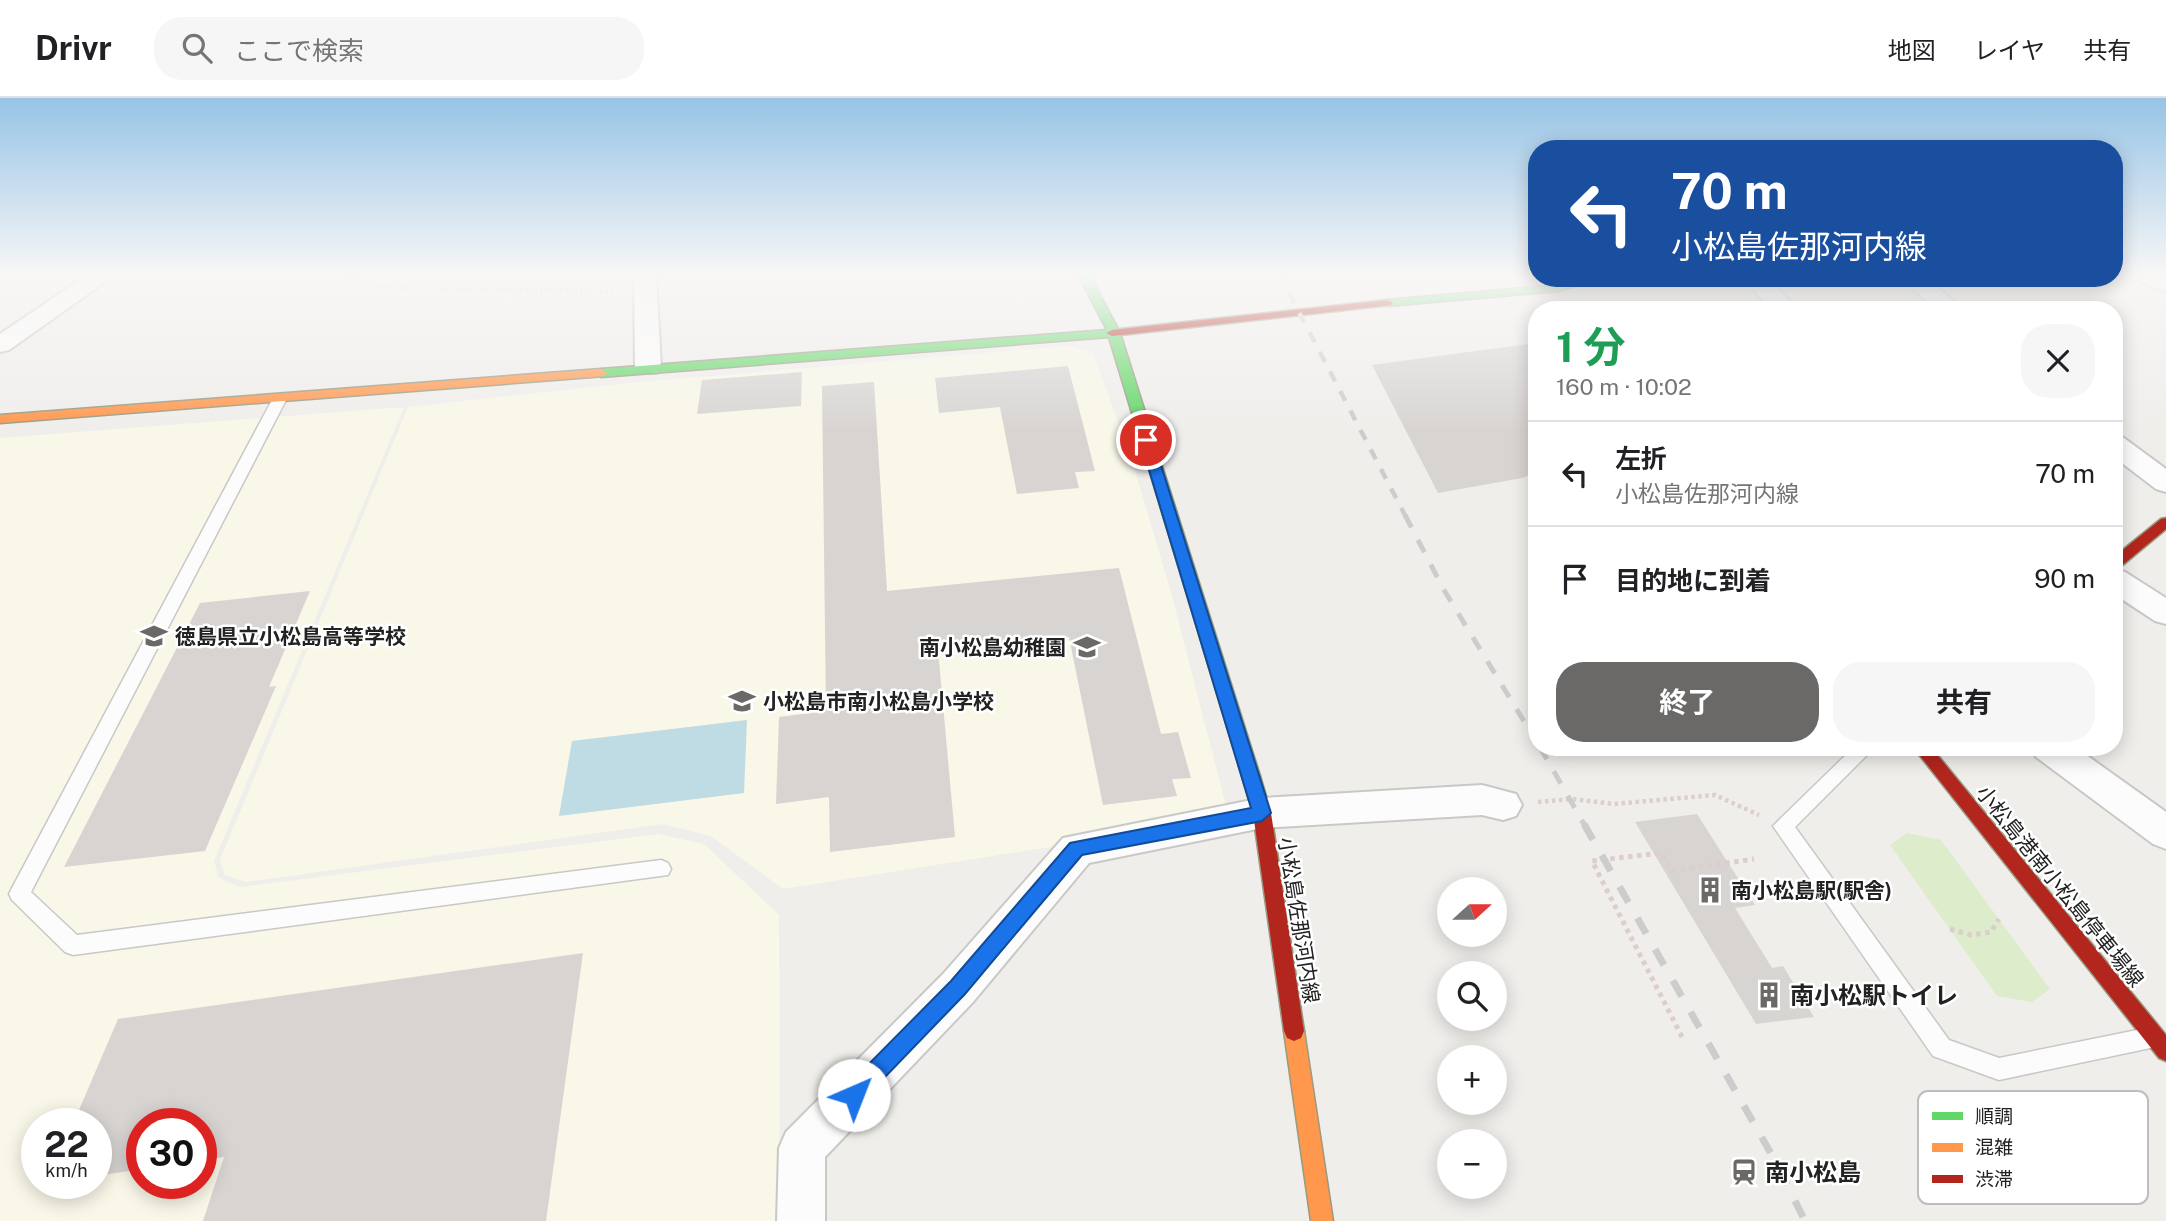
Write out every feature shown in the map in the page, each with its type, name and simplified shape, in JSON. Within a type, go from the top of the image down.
[{"type":"street","points":[[0,345],[27,326]]},
{"type":"street","points":[[647,326],[648,368]]},
{"type":"street","name":"小松島佐那河内線","points":[[1111,326],[1262,813],[1322,1221]]},
{"type":"street","points":[[0,419],[279,400],[1169,326]]},
{"type":"street","points":[[2123,451],[2166,483]]},
{"type":"street","points":[[2123,558],[2166,522]]},
{"type":"street","points":[[2123,585],[2166,613]]},
{"type":"street","name":"小松島港南小松島停車場線","points":[[1928,756],[2160,1044]]},
{"type":"street","points":[[2061,756],[2166,834]]},
{"type":"street","points":[[802,1221],[802,1148],[958,988],[1077,849],[1262,813],[1482,800],[1503,805]]},
{"type":"lane","points":[[279,400],[19,894],[74,945],[661,869]]},
{"type":"lane","points":[[1857,756],[1783,826],[1941,1048],[1999,1069],[2160,1044]]},
{"type":"path","points":[[1503,805],[1572,799],[1614,804],[1715,795],[1783,826]]},
{"type":"path","points":[[1682,1037],[1592,861],[1661,853],[1672,871],[1754,859]]},
{"type":"path","points":[[1950,929],[1971,935],[1991,932],[1999,919]]},
{"type":"shaded area","name":"小松島市南小松島小学校","points":[[1070,346],[1093,354],[1130,454],[1171,592],[1227,810],[1065,835],[1050,847],[783,889],[711,836],[663,824],[246,882],[225,875],[220,860],[408,407],[628,383]]},
{"type":"shaded area","name":"徳島県立小松島高等学校","points":[[404,407],[214,861],[219,878],[240,887],[658,834],[704,844],[779,915],[780,1221],[0,1221],[0,438]]},
{"type":"green space","points":[[1907,833],[1941,840],[2050,989],[2032,1002],[1997,996],[1890,845]]},
{"type":"water","points":[[747,720],[744,793],[559,816],[572,741]]},
{"type":"building","points":[[1528,344],[1528,475],[1438,493],[1372,365]]},
{"type":"building","points":[[1068,366],[1095,471],[1075,472],[1079,488],[1017,494],[1000,407],[939,413],[935,378]]},
{"type":"building","points":[[802,372],[801,406],[697,414],[702,380]]},
{"type":"building","points":[[874,382],[887,591],[1119,568],[1161,734],[1178,732],[1191,778],[1172,779],[1177,796],[1103,805],[1069,637],[938,650],[955,837],[830,852],[829,797],[776,804],[779,717],[826,711],[822,386]]},
{"type":"building","points":[[310,591],[269,687],[276,686],[205,851],[64,867],[200,603]]},
{"type":"building","name":"南小松島駅(駅舎)","points":[[1697,814],[1755,905],[1735,908],[1772,968],[1783,966],[1814,1017],[1756,1024],[1635,822]]},
{"type":"building","points":[[583,953],[546,1221],[203,1221],[210,1199],[217,1199],[217,1178],[224,1157],[217,1158],[217,1108],[126,1108],[126,1171],[112,1174],[112,1108],[80,1108],[118,1019]]},
{"type":"railway","points":[[1306,326],[1406,517]]},
{"type":"railway","points":[[1405,515],[1444,590],[1528,728]]},
{"type":"railway","points":[[1545,756],[1585,826]]},
{"type":"railway","points":[[1584,824],[1774,1159],[1805,1221]]},
{"type":"traffic: fast","points":[[1111,326],[1251,776]]},
{"type":"traffic: fast","points":[[601,373],[1112,333]]},
{"type":"traffic: slow","points":[[0,419],[601,373]]},
{"type":"traffic: slow","points":[[1294,1031],[1322,1221]]},
{"type":"traffic: jam","points":[[1112,333],[1172,326]]},
{"type":"traffic: jam","points":[[2123,558],[2166,522]]},
{"type":"traffic: jam","points":[[1928,756],[2166,1051]]},
{"type":"traffic: jam","points":[[1251,776],[1262,813],[1294,1031]]},
{"type":"place","name":"徳島県立小松島高等学校","points":[[154,636]]},
{"type":"place","name":"南小松島幼稚園","points":[[1087,647]]},
{"type":"place","name":"小松島市南小松島小学校","points":[[742,701]]},
{"type":"place","name":"南小松島駅(駅舎)","points":[[1710,890]]},
{"type":"place","name":"南小松駅トイレ","points":[[1769,995]]},
{"type":"place","name":"南小松島","points":[[1744,1172]]},
{"type":"route","points":[[854,1095],[958,988],[1077,849],[1262,813],[1146,440]]}]
